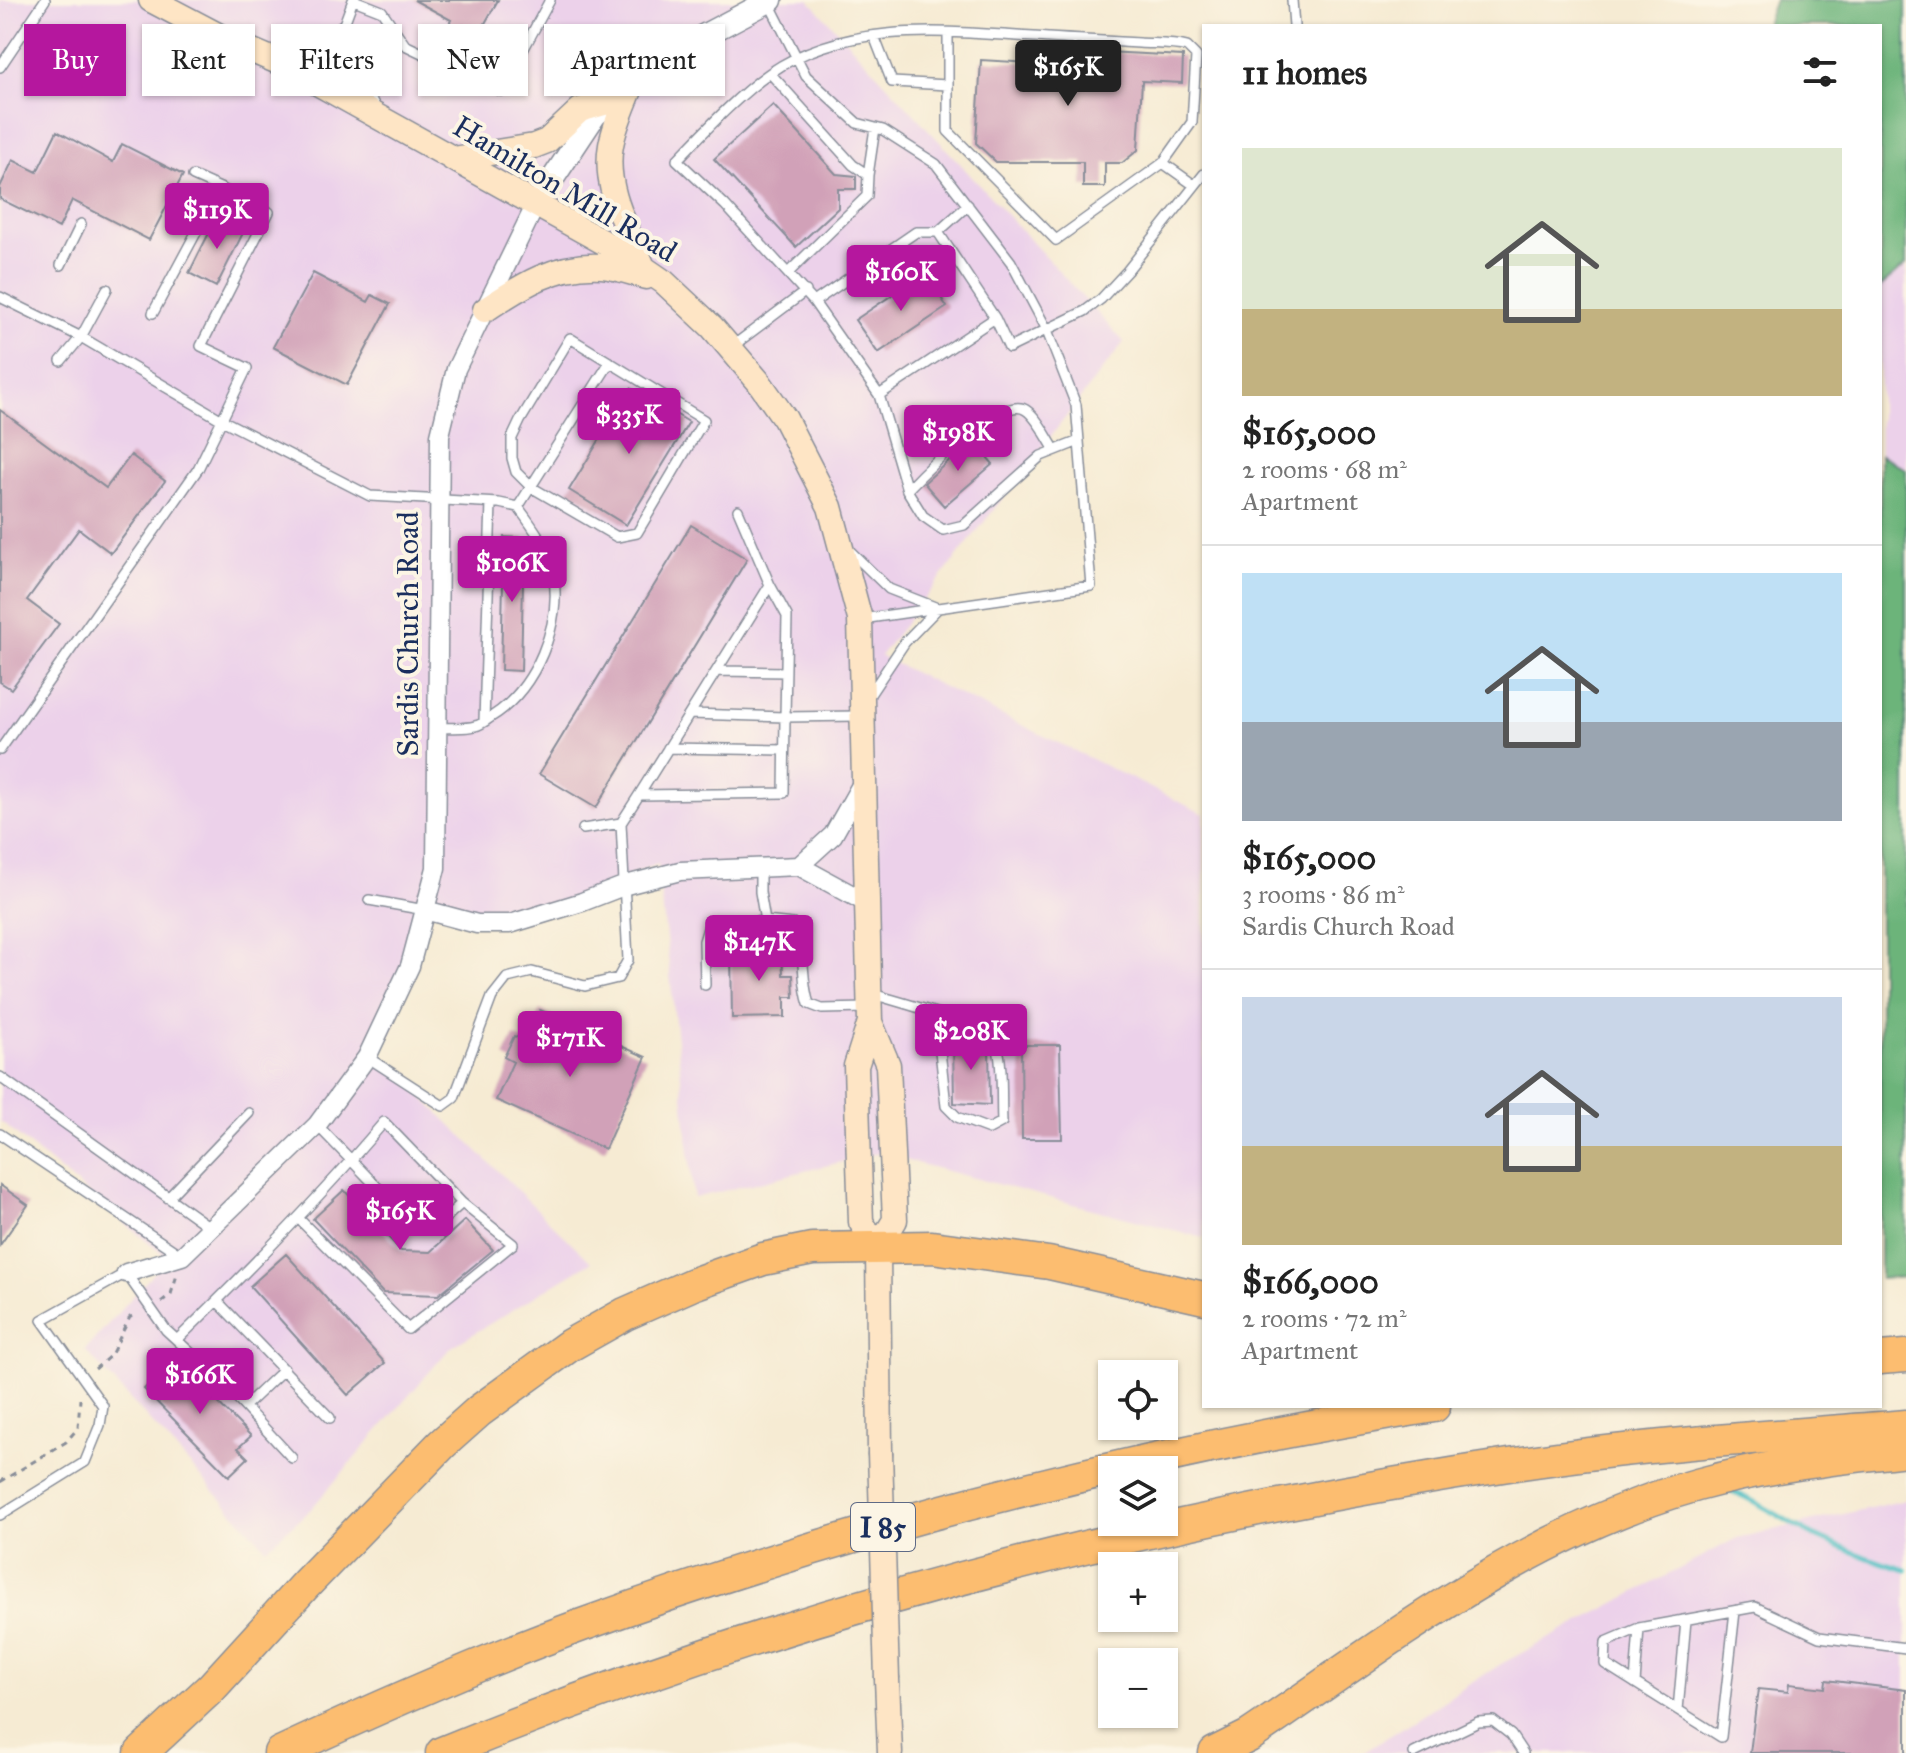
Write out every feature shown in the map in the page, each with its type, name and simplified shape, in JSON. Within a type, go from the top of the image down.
[{"type":"highway","points":[[141,1753],[212,1687],[306,1584],[442,1444],[479,1411],[570,1345],[625,1314],[693,1284],[763,1259],[812,1249],[932,1247],[1049,1263],[1202,1298]]},
{"type":"highway","points":[[1882,1358],[1906,1356]]},
{"type":"highway","name":"I 85","points":[[280,1753],[580,1626],[845,1537],[1153,1459],[1423,1408]]},
{"type":"highway","name":"I 85","points":[[442,1753],[602,1691],[764,1636],[920,1589],[1139,1534],[1330,1494],[1525,1462],[1721,1440],[1906,1426]]},
{"type":"highway","points":[[1215,1753],[1249,1736],[1489,1575],[1600,1520],[1695,1485],[1733,1476],[1810,1460],[1906,1450]]},
{"type":"main road","name":"Hamilton Mill Road","points":[[151,0],[229,41],[271,59]]},
{"type":"main road","name":"Hamilton Mill Road","points":[[340,96],[536,204],[664,282],[759,382],[785,419],[830,507],[860,619],[870,1008],[856,1066],[858,1147],[861,1222],[878,1248]]},
{"type":"main road","points":[[628,96],[611,146],[610,172],[615,201],[643,267]]},
{"type":"main road","points":[[453,159],[534,146],[547,141],[580,110],[611,101]]},
{"type":"main road","points":[[485,310],[531,280],[570,267],[605,266],[664,282]]},
{"type":"main road","name":"Hamilton Mill Road","points":[[870,1008],[888,1065],[895,1220],[878,1248],[880,1453],[890,1753]]},
{"type":"street","name":"Sardis Church Road","points":[[725,24],[769,0]]},
{"type":"street","name":"Sardis Church Road","points":[[126,1273],[182,1256],[317,1125],[367,1057],[410,966],[436,868],[440,435],[456,369],[536,204],[595,115],[618,96]]},
{"type":"street","points":[[799,866],[833,835],[864,780]]},
{"type":"street","points":[[425,910],[477,924],[510,924],[626,885],[680,871],[799,866],[867,903]]},
{"type":"lane","points":[[0,67],[45,0]]},
{"type":"lane","points":[[344,24],[354,0],[382,11],[405,45],[501,91],[550,0]]},
{"type":"lane","points":[[382,11],[388,0]]},
{"type":"lane","points":[[769,0],[806,76],[857,123],[883,130],[936,164],[968,205],[1011,262],[1046,330],[1076,405],[1091,586],[860,619]]},
{"type":"lane","points":[[1292,0],[1294,24]]},
{"type":"lane","points":[[948,34],[948,131],[1056,240],[1163,163],[1192,122],[1196,56],[1187,47],[948,34],[874,36],[838,42],[797,57],[770,73],[736,101],[677,160],[789,272],[814,302],[879,395],[907,490],[923,516],[943,530],[964,525],[1041,456],[1079,441]]},
{"type":"lane","points":[[874,36],[892,82],[948,85]]},
{"type":"lane","points":[[770,73],[853,165],[868,175]]},
{"type":"lane","points":[[369,96],[382,120]]},
{"type":"lane","points":[[789,272],[867,196],[875,128]]},
{"type":"lane","points":[[1163,163],[1194,185]]},
{"type":"lane","points":[[0,750],[198,469],[247,368],[201,346],[269,212],[193,176]]},
{"type":"lane","points":[[938,232],[995,318],[1009,348],[1085,311],[1101,299],[1202,176]]},
{"type":"lane","points":[[153,313],[220,188]]},
{"type":"lane","points":[[814,302],[916,232],[938,232],[968,205]]},
{"type":"lane","points":[[61,265],[81,224]]},
{"type":"lane","points":[[61,361],[81,337],[107,289]]},
{"type":"lane","points":[[730,348],[806,291]]},
{"type":"lane","points":[[0,297],[81,337],[222,420],[370,496],[518,507],[540,537],[553,570],[556,601],[548,638],[526,685],[500,711],[476,726],[438,728]]},
{"type":"lane","points":[[879,395],[995,318]]},
{"type":"lane","points":[[570,338],[704,420],[637,533],[617,537],[531,487],[516,472],[512,438],[570,338]]},
{"type":"lane","points":[[518,507],[610,362]]},
{"type":"lane","points":[[907,490],[967,436],[1003,409],[1017,406],[1027,410],[1055,450]]},
{"type":"lane","points":[[484,721],[491,503]]},
{"type":"lane","points":[[639,795],[784,793],[787,616],[770,585],[738,510]]},
{"type":"lane","points":[[839,540],[889,589],[938,608]]},
{"type":"lane","points":[[367,1057],[443,1106],[454,1098],[492,997],[507,978],[532,972],[585,986],[618,978],[628,960],[621,823],[770,585]]},
{"type":"lane","points":[[690,714],[785,717],[863,711],[905,642],[938,608]]},
{"type":"lane","points":[[717,671],[786,672]]},
{"type":"lane","points":[[668,748],[784,750]]},
{"type":"lane","points":[[583,829],[621,823]]},
{"type":"lane","points":[[760,867],[765,921]]},
{"type":"lane","points":[[369,900],[425,910]]},
{"type":"lane","points":[[705,985],[704,941],[709,925],[765,921],[793,924],[800,935],[804,990],[809,1004],[822,1009],[870,1008],[936,1014],[988,1034],[998,1050],[1002,1122],[989,1129],[957,1117],[946,1106],[936,1014]]},
{"type":"lane","points":[[0,1077],[211,1228]]},
{"type":"lane","points":[[168,1198],[249,1113]]},
{"type":"lane","points":[[177,1340],[299,1219],[384,1122],[462,1203],[513,1244],[408,1329],[299,1219]]},
{"type":"lane","points":[[317,1125],[415,1226],[433,1229],[462,1203]]},
{"type":"lane","points":[[0,1134],[182,1256]]},
{"type":"lane","points":[[0,1515],[85,1462],[100,1425],[103,1406],[42,1320],[126,1273],[166,1330],[245,1406],[292,1458]]},
{"type":"lane","points":[[217,1301],[330,1418]]},
{"type":"lane","points":[[245,1406],[284,1369]]},
{"type":"lane","points":[[1735,1611],[1721,1737],[1605,1664],[1606,1642],[1639,1628],[1755,1607],[1819,1637],[1906,1648]]},
{"type":"lane","points":[[1678,1710],[1686,1620]]},
{"type":"lane","points":[[1635,1683],[1639,1628]]},
{"type":"lane","points":[[1414,1753],[1478,1722],[1493,1721],[1511,1735],[1523,1753]]},
{"type":"path","points":[[0,1482],[66,1442],[78,1428],[80,1399]]},
{"type":"shaded area","points":[[0,0],[809,0],[1124,342],[880,656],[1202,813],[1202,1237],[878,1153],[694,1198],[658,863],[537,917],[430,909],[391,1032],[374,1050],[591,1262],[450,1348],[310,1510],[266,1548],[85,1350],[167,1258],[0,1121]]},
{"type":"shaded area","points":[[1906,265],[1906,469],[1882,456],[1882,285]]},
{"type":"shaded area","points":[[1906,1500],[1906,1753],[1363,1753],[1501,1664],[1737,1538]]},
{"type":"green space","points":[[1775,0],[1906,0],[1906,265],[1882,285],[1882,24],[1766,24]]},
{"type":"green space","points":[[1882,456],[1906,469],[1906,1277],[1882,1279]]},
{"type":"building","points":[[414,0],[498,0],[485,24],[449,24],[451,20]]},
{"type":"building","points":[[1067,50],[1183,56],[1182,83],[1142,81],[1138,150],[1122,163],[1105,163],[1105,187],[1083,187],[1083,162],[996,162],[976,143],[981,60],[1066,65]]},
{"type":"building","points":[[773,105],[836,174],[856,176],[856,189],[838,189],[838,208],[796,247],[714,159]]},
{"type":"building","points":[[57,131],[113,162],[122,144],[183,175],[149,240],[72,200],[59,228],[0,199],[0,187],[13,160],[37,172]]},
{"type":"building","points":[[218,215],[245,229],[216,287],[189,273]]},
{"type":"building","points":[[313,273],[368,302],[372,295],[390,304],[347,385],[273,347]]},
{"type":"building","points":[[925,273],[947,307],[878,353],[855,320]]},
{"type":"building","points":[[631,388],[689,422],[626,525],[569,490]]},
{"type":"building","points":[[0,410],[106,488],[131,455],[165,481],[111,553],[79,529],[27,600],[59,624],[11,689],[0,682]]},
{"type":"building","points":[[972,440],[993,464],[944,506],[924,483]]},
{"type":"building","points":[[691,525],[747,559],[596,808],[539,774]]},
{"type":"building","points":[[504,537],[524,538],[521,671],[501,670]]},
{"type":"building","points":[[782,948],[783,975],[793,975],[794,997],[785,997],[785,1017],[732,1018],[731,949]]},
{"type":"building","points":[[540,1010],[646,1057],[605,1149],[496,1100],[513,1062],[504,1057],[514,1036],[526,1041]]},
{"type":"building","points":[[953,1037],[974,1037],[989,1050],[990,1105],[954,1103]]},
{"type":"building","points":[[1021,1045],[1060,1045],[1062,1139],[1022,1139]]},
{"type":"building","points":[[0,1185],[28,1205],[0,1245]]},
{"type":"building","points":[[344,1190],[401,1251],[430,1252],[465,1220],[493,1250],[438,1295],[383,1293],[313,1219]]},
{"type":"building","points":[[286,1254],[385,1363],[348,1395],[250,1286]]},
{"type":"building","points":[[175,1359],[251,1436],[238,1448],[248,1458],[229,1476],[144,1389]]},
{"type":"building","points":[[1826,1680],[1906,1690],[1906,1753],[1750,1753],[1758,1689],[1788,1692],[1789,1684],[1825,1688]]},
{"type":"waterway","points":[[1731,1491],[1824,1540],[1906,1570]]}]
